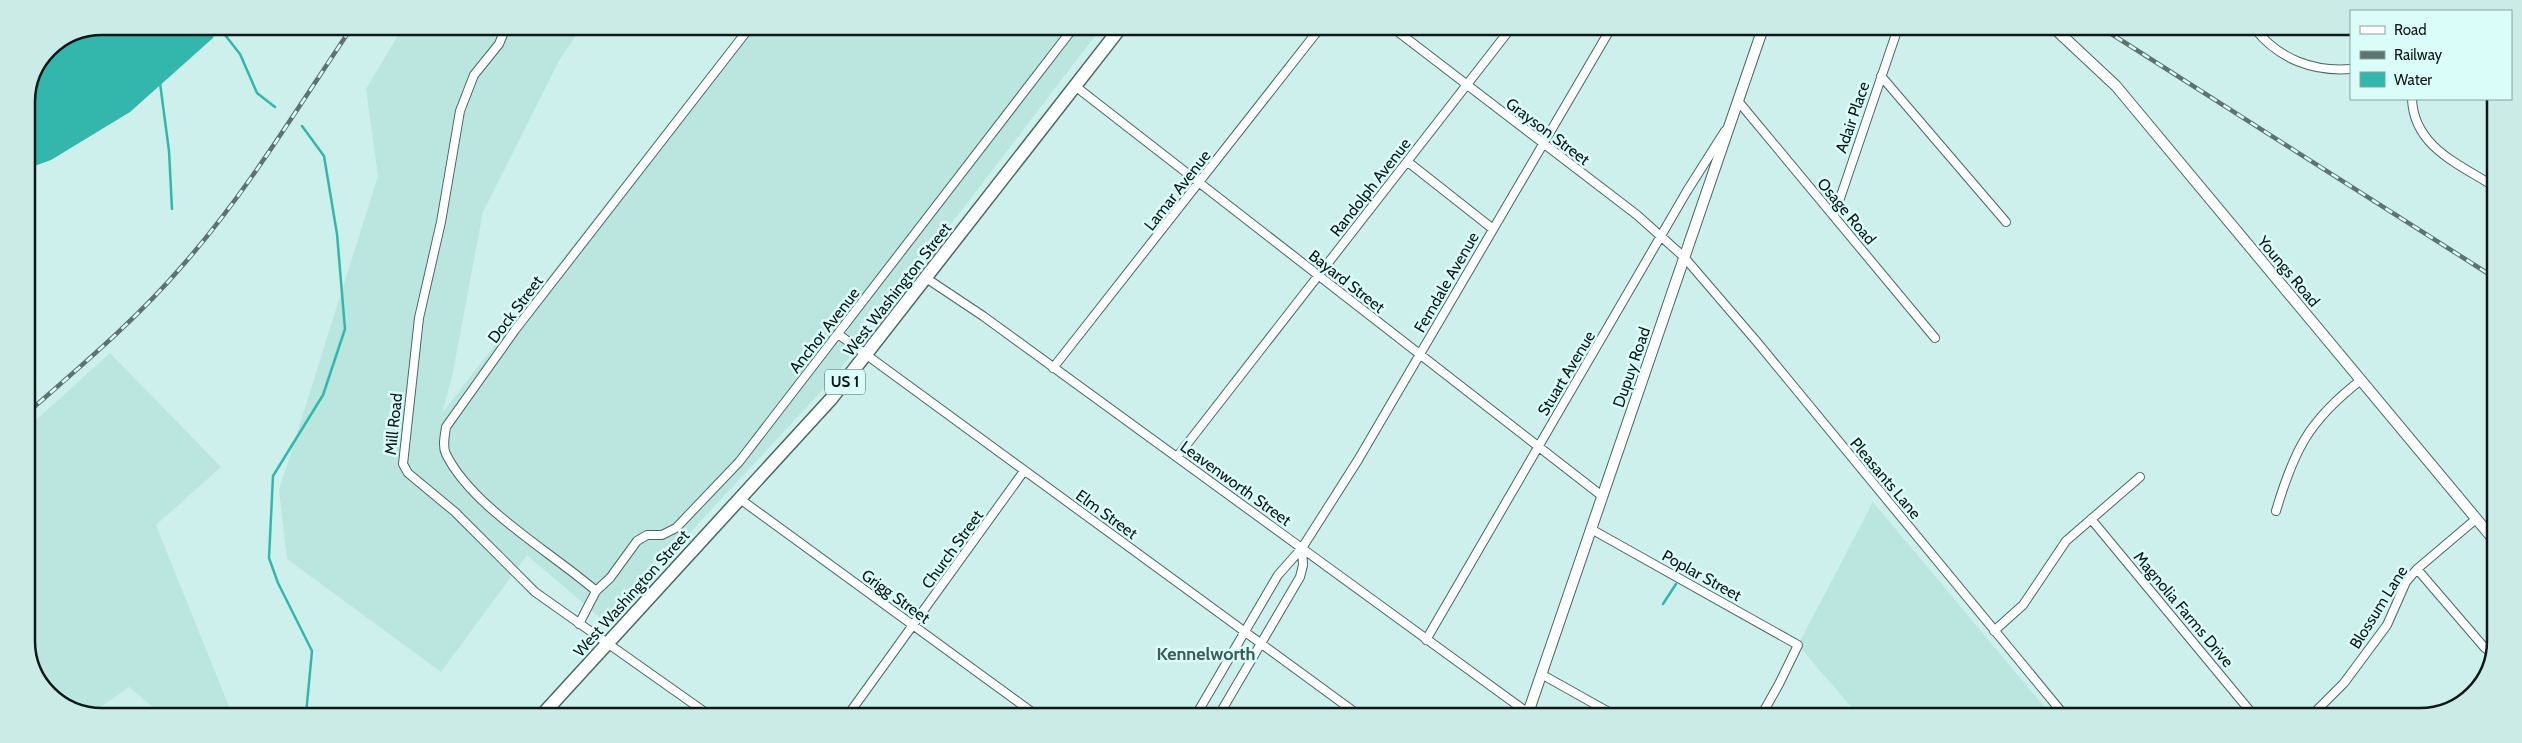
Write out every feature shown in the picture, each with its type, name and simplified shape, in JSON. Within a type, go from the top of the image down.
[{"type":"main road","name":"West Washington Street","points":[[549,708],[831,399],[1115,35]]},
{"type":"street","name":"Mill Road","points":[[503,35],[499,44],[474,75],[468,87],[455,133],[449,177],[419,318],[403,464],[408,473],[455,512],[535,592],[698,708]]},
{"type":"street","name":"Dock Street","points":[[596,591],[505,521],[474,491],[446,454],[444,446],[446,427],[515,330],[744,35]]},
{"type":"street","name":"Anchor Avenue","points":[[579,624],[596,591],[610,578],[637,541],[647,535],[670,533],[718,487],[1068,35]]},
{"type":"street","name":"Lamar Avenue","points":[[1053,368],[1315,35]]},
{"type":"street","name":"Grayson Street","points":[[1402,35],[1662,236],[1684,257]]},
{"type":"street","name":"Randolph Avenue","points":[[1177,457],[1506,35]]},
{"type":"street","name":"Ferndale Avenue","points":[[1200,708],[1278,575],[1302,548],[1358,460],[1607,35]]},
{"type":"street","name":"Dupuy Road","points":[[1530,708],[1761,35]]},
{"type":"street","name":"Adair Place","points":[[1834,216],[1896,35]]},
{"type":"street","name":"Youngs Road","points":[[2061,35],[2116,86],[2487,532]]},
{"type":"street","points":[[2261,35],[2275,49],[2302,64],[2330,70],[2350,69]]},
{"type":"street","points":[[1881,76],[2006,222]]},
{"type":"street","name":"Bayard Street","points":[[1075,86],[1198,184],[1602,496]]},
{"type":"street","points":[[2412,100],[2415,120],[2426,140],[2487,182]]},
{"type":"street","name":"Osage Road","points":[[1738,101],[1935,338]]},
{"type":"street","name":"Stuart Avenue","points":[[1426,640],[1731,121]]},
{"type":"street","points":[[1408,162],[1493,228]]},
{"type":"street","name":"Pleasants Lane","points":[[1684,257],[1763,349],[2058,708]]},
{"type":"street","name":"Leavenworth Street","points":[[926,278],[983,316],[1520,708]]},
{"type":"street","name":"Elm Street","points":[[838,334],[1349,708]]},
{"type":"street","points":[[2276,511],[2288,470],[2305,437],[2325,410],[2361,380]]},
{"type":"street","name":"Church Street","points":[[853,708],[1024,471]]},
{"type":"street","points":[[1994,631],[2023,605],[2066,541],[2140,477]]},
{"type":"street","name":"Grigg Street","points":[[740,499],[1026,708]]},
{"type":"street","name":"Magnolia Farms Drive","points":[[2091,519],[2248,708]]},
{"type":"street","name":"Blossum Lane","points":[[2319,708],[2344,683],[2387,625],[2403,587],[2416,569],[2476,519]]},
{"type":"street","name":"Poplar Street","points":[[1591,529],[1798,645],[1765,708]]},
{"type":"street","points":[[1224,708],[1300,577],[1304,565],[1302,548]]},
{"type":"street","points":[[2416,569],[2486,649]]},
{"type":"street","points":[[1541,674],[1602,708]]},
{"type":"shaded area","points":[[398,35],[576,35],[560,59],[483,212],[452,377],[442,413],[738,35],[1096,35],[830,382],[606,623],[527,555],[441,672],[287,559],[279,490],[378,176],[366,89]]},
{"type":"shaded area","points":[[110,353],[221,467],[156,525],[230,708],[154,708],[129,687],[100,708],[85,706],[65,697],[49,682],[39,662],[35,645],[35,421]]},
{"type":"shaded area","points":[[1873,502],[2045,708],[1852,708],[1798,645]]},
{"type":"water","points":[[102,35],[214,35],[213,38],[130,112],[51,160],[35,166],[36,89],[46,65],[65,46],[89,36]]},
{"type":"waterway","points":[[225,35],[240,54],[257,93],[275,107]]},
{"type":"waterway","points":[[160,83],[169,151],[172,209]]},
{"type":"waterway","points":[[302,126],[324,156],[337,234],[345,329],[323,395],[273,476],[269,558],[278,583],[312,651],[307,708]]},
{"type":"waterway","points":[[1684,572],[1687,566]]},
{"type":"waterway","points":[[1663,604],[1676,584]]},
{"type":"railway","points":[[35,406],[127,324],[183,265],[250,179],[347,35]]},
{"type":"railway","points":[[2113,35],[2487,273]]},
{"type":"district","name":"Kennelworth","points":[[1206,654]]}]
